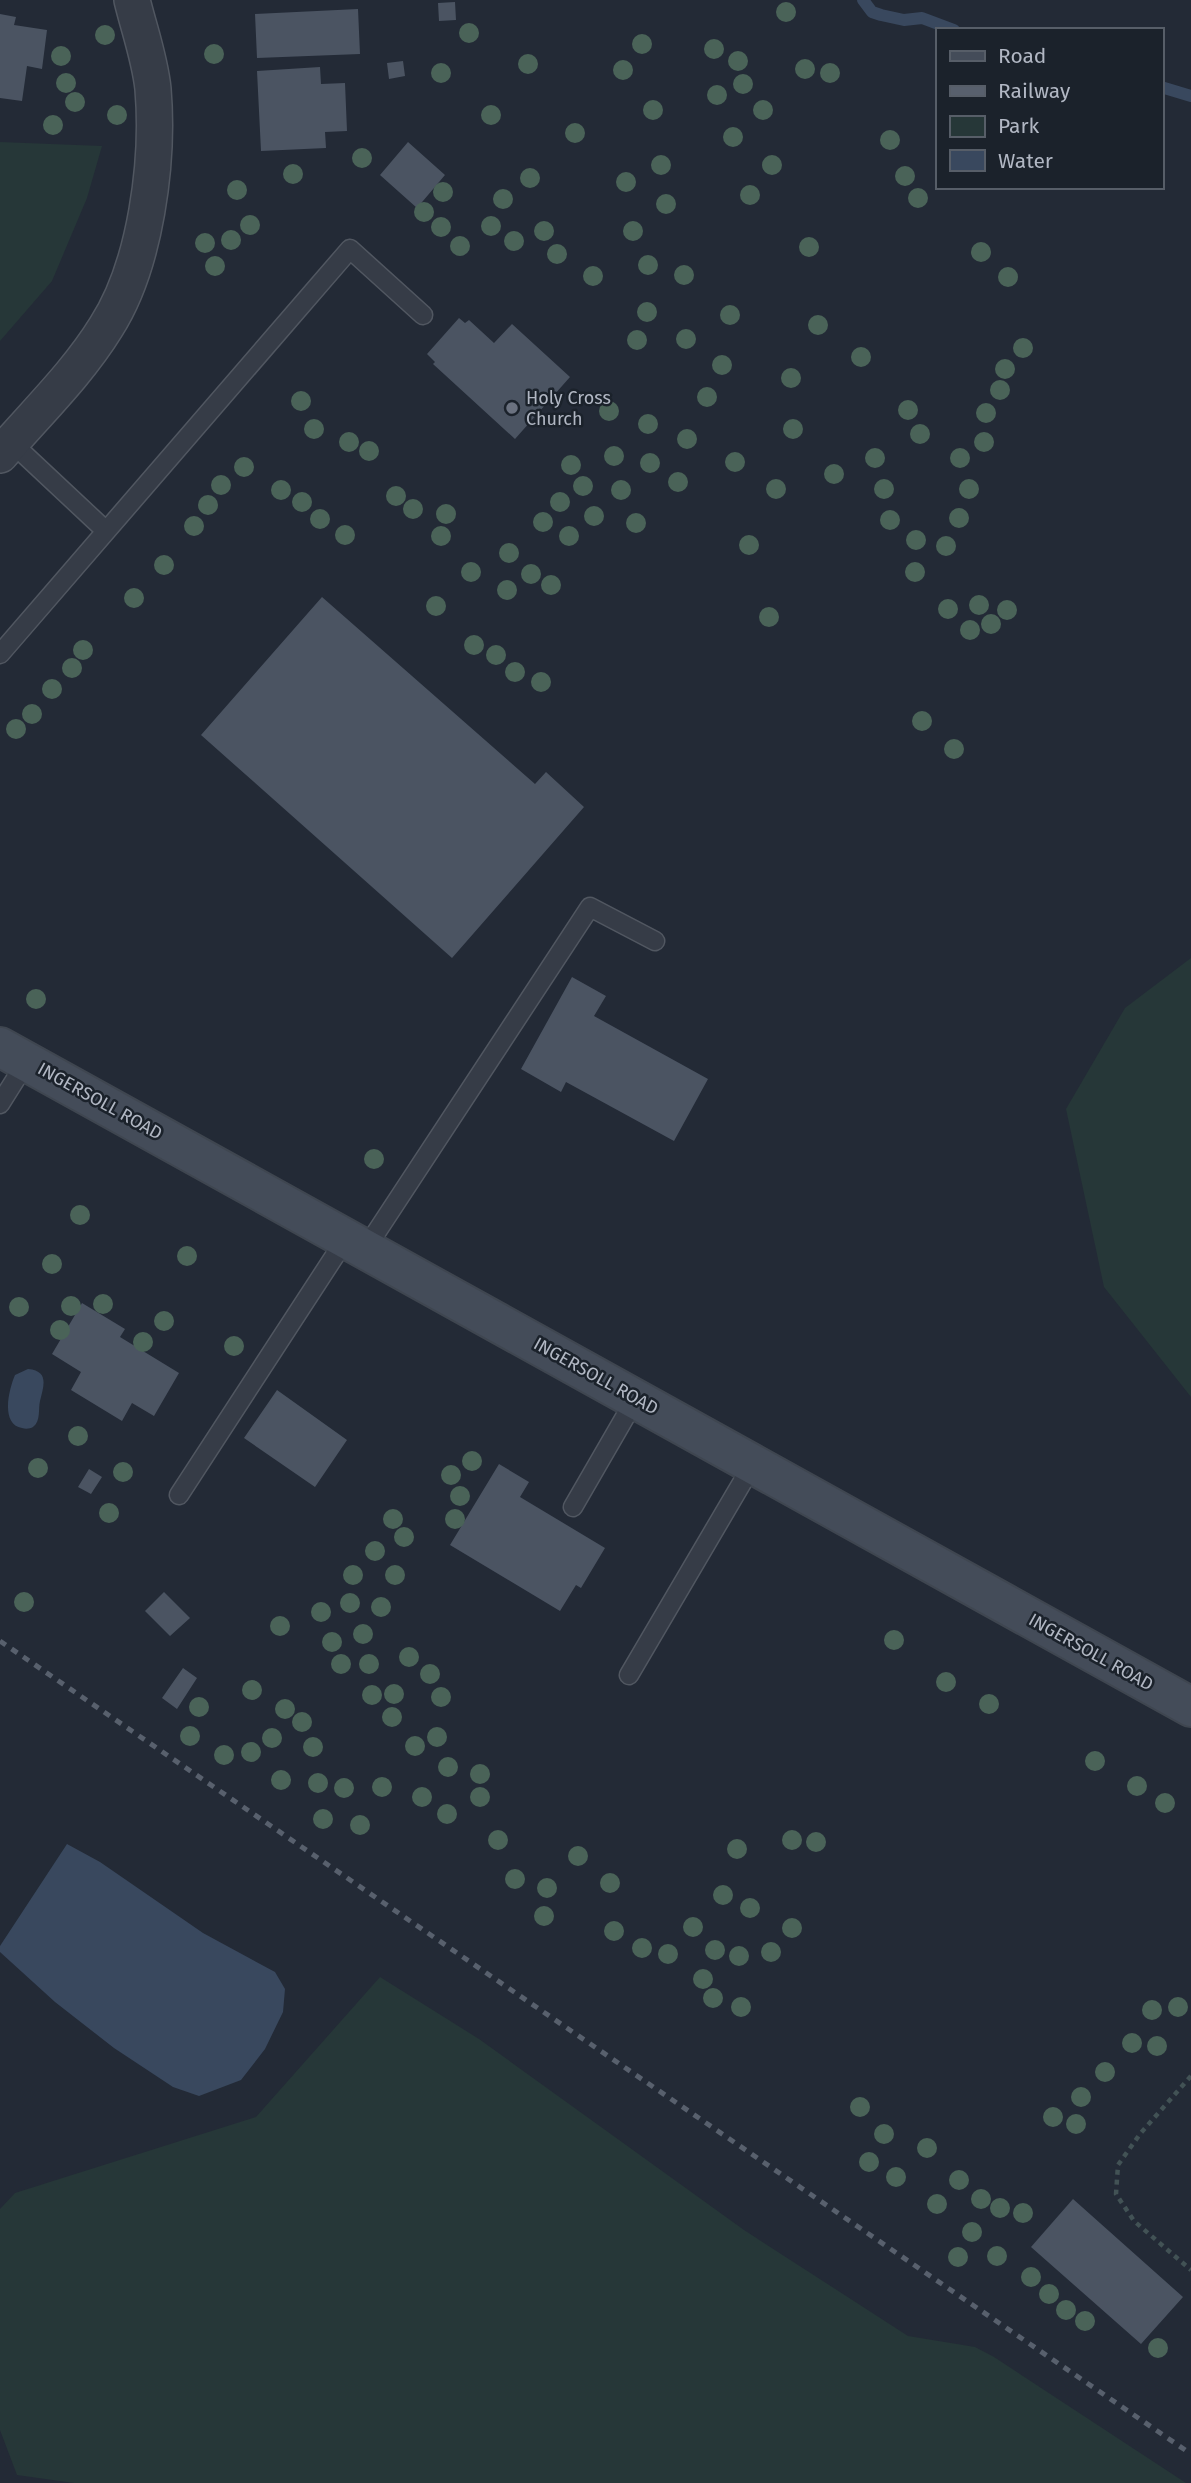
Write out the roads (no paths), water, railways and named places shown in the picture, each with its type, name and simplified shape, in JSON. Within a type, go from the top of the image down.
[{"type":"main road","name":"INGERSOLL ROAD","points":[[13,1054],[1191,1707]]},
{"type":"street","points":[[6,448],[81,362],[108,325],[135,260],[149,204],[154,141],[150,67],[132,0]]},
{"type":"lane","points":[[0,654],[350,249],[423,315]]},
{"type":"lane","points":[[6,448],[106,530]]},
{"type":"lane","points":[[179,1496],[590,907],[655,941]]},
{"type":"lane","points":[[0,1104],[13,1054]]},
{"type":"lane","points":[[573,1507],[636,1398]]},
{"type":"lane","points":[[629,1675],[753,1464]]},
{"type":"water","points":[[28,1369],[35,1370],[42,1376],[43,1384],[37,1422],[26,1429],[15,1425],[11,1420],[8,1405],[15,1375]]},
{"type":"water","points":[[67,1844],[100,1862],[203,1933],[275,1972],[285,1989],[283,2012],[265,2049],[241,2080],[199,2096],[173,2087],[114,2048],[55,2002],[0,1952],[0,1946]]},
{"type":"waterway","points":[[863,0],[872,12],[881,15],[904,20],[922,18],[949,28]]},
{"type":"waterway","points":[[1163,88],[1191,96]]},
{"type":"railway","points":[[0,1641],[1191,2454]]},
{"type":"place","name":"Holy Cross Church","points":[[512,408]]}]
